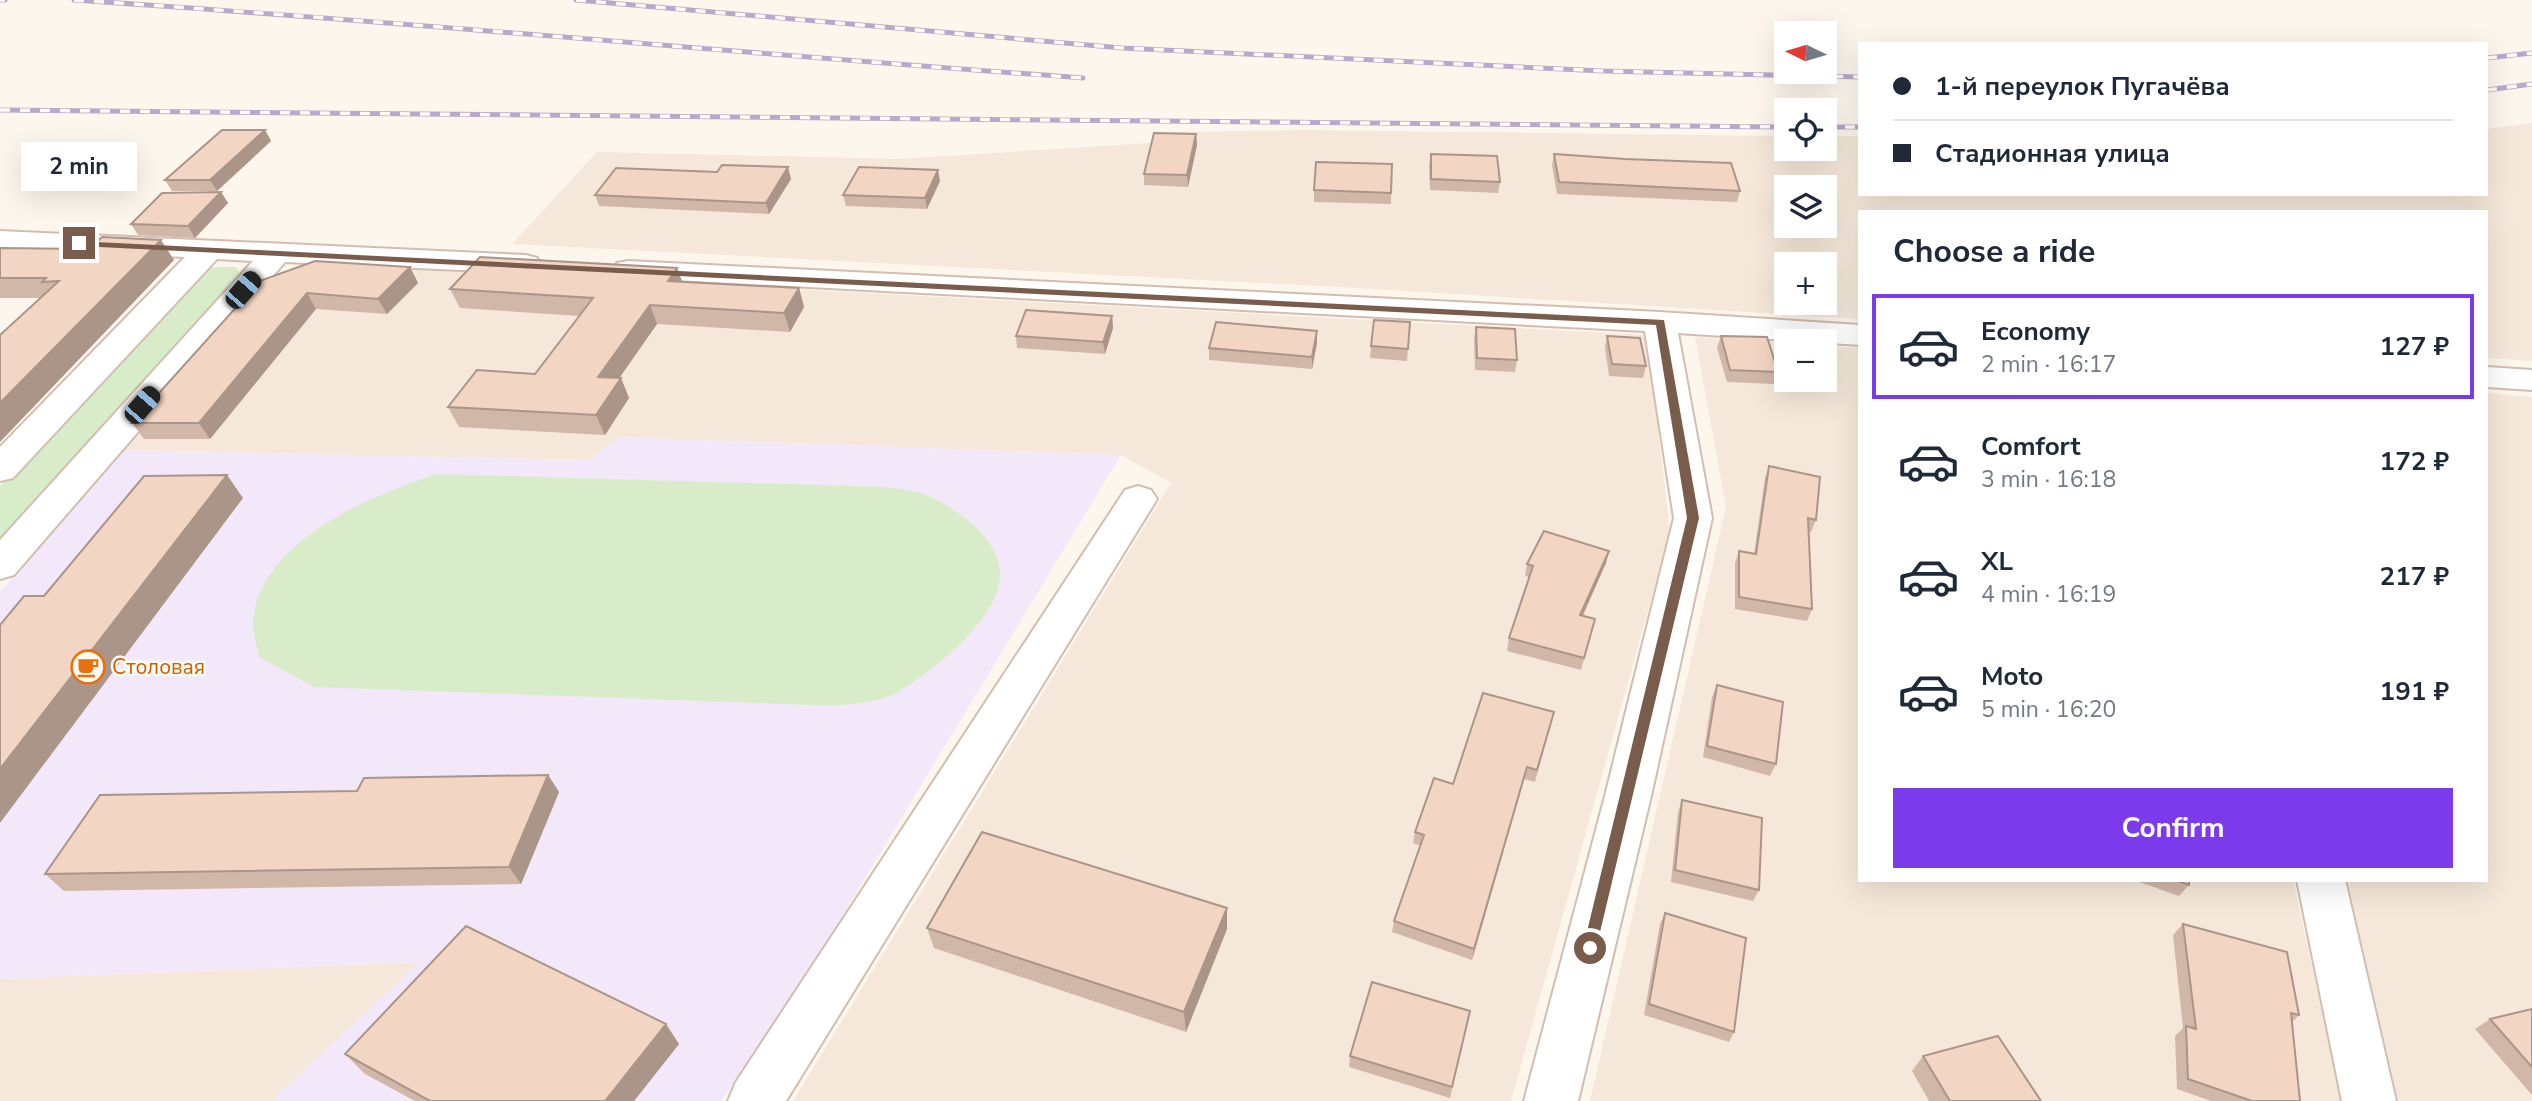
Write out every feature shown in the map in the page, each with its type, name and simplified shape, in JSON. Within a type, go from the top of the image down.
[{"type":"street","points":[[0,240],[556,266]]},
{"type":"street","points":[[0,469],[210,249]]},
{"type":"street","points":[[0,565],[277,252]]},
{"type":"street","points":[[598,268],[1660,322],[1858,335]]},
{"type":"street","points":[[1551,1101],[1693,518],[1660,322]]},
{"type":"street","points":[[2488,377],[2532,380]]},
{"type":"street","points":[[755,1101],[1138,499]]},
{"type":"street","points":[[2321,882],[2369,1101]]},
{"type":"shaded area","points":[[2532,123],[2532,361],[2488,358],[2488,210],[1858,210],[1858,319],[1795,315],[1837,315],[1837,252],[1774,252],[1774,314],[1341,287],[512,244],[597,152],[900,159],[1164,142],[1170,132],[1309,130],[1774,136],[1774,161],[1837,161],[1837,136],[1858,136],[1858,196],[2488,196],[2488,129]]},
{"type":"shaded area","points":[[325,264],[1647,335],[1670,532],[1511,1101],[793,1101],[1171,483],[1121,455],[620,437],[588,460],[123,450],[256,295]]},
{"type":"shaded area","points":[[1695,337],[1774,342],[1774,392],[1837,392],[1837,347],[1858,348],[1858,882],[2293,882],[2342,1101],[1590,1101],[1726,507]]},
{"type":"shaded area","points":[[2488,393],[2532,397],[2532,1101],[2397,1101],[2347,882],[2488,882]]},
{"type":"shaded area","points":[[620,437],[1121,455],[764,1045],[721,1101],[271,1101],[419,962],[0,979],[0,592],[123,450],[588,460]]},
{"type":"shaded area","points":[[420,962],[271,1101],[0,1101],[0,979]]},
{"type":"green space","points":[[214,267],[236,267],[244,280],[0,554],[0,486],[188,282]]},
{"type":"green space","points":[[436,474],[889,487],[910,491],[943,503],[980,531],[996,556],[1000,569],[999,584],[985,615],[972,631],[924,674],[888,697],[837,706],[314,687],[259,657],[253,620],[261,591],[276,566],[297,544],[351,509]]},
{"type":"building","points":[[222,130],[265,130],[210,180],[165,180]]},
{"type":"building","points":[[1154,133],[1196,134],[1187,175],[1144,174]]},
{"type":"building","points":[[1431,154],[1497,156],[1500,182],[1431,179]]},
{"type":"building","points":[[1554,154],[1731,163],[1740,191],[1559,182]]},
{"type":"building","points":[[1316,162],[1392,164],[1391,193],[1314,190]]},
{"type":"building","points":[[722,165],[788,167],[766,203],[595,195],[616,168],[717,172]]},
{"type":"building","points":[[859,167],[938,170],[925,198],[843,195]]},
{"type":"building","points":[[221,192],[188,226],[131,224],[162,193]]},
{"type":"building","points":[[102,237],[161,240],[0,403],[0,335],[59,281],[42,282],[46,278],[0,278],[0,248],[89,249]]},
{"type":"building","points":[[480,257],[677,268],[668,281],[799,288],[784,313],[650,305],[598,377],[621,378],[596,415],[448,407],[477,370],[535,374],[593,298],[450,289]]},
{"type":"building","points":[[315,261],[410,267],[378,299],[307,293],[199,423],[132,423],[250,292],[254,283]]},
{"type":"building","points":[[1026,310],[1112,316],[1103,342],[1016,336]]},
{"type":"building","points":[[1374,320],[1410,322],[1408,349],[1371,346]]},
{"type":"building","points":[[1216,322],[1317,331],[1312,357],[1209,348]]},
{"type":"building","points":[[1476,327],[1515,329],[1517,360],[1477,358]]},
{"type":"building","points":[[1607,336],[1640,338],[1646,366],[1612,364]]},
{"type":"building","points":[[1721,336],[1767,337],[1774,359],[1774,372],[1730,370]]},
{"type":"building","points":[[1769,466],[1820,477],[1816,520],[1808,518],[1812,609],[1739,597],[1739,551],[1756,554]]},
{"type":"building","points":[[227,475],[0,769],[0,625],[24,596],[44,596],[144,476]]},
{"type":"building","points":[[1544,531],[1609,551],[1580,615],[1595,619],[1584,658],[1509,638],[1533,566],[1527,564]]},
{"type":"building","points":[[1717,685],[1783,702],[1776,764],[1707,746]]},
{"type":"building","points":[[1483,693],[1554,712],[1537,770],[1527,767],[1474,949],[1394,921],[1424,835],[1415,832],[1434,778],[1453,784]]},
{"type":"building","points":[[548,775],[509,867],[45,874],[100,795],[357,791],[364,778]]},
{"type":"building","points":[[1682,800],[1762,818],[1759,890],[1675,870]]},
{"type":"building","points":[[982,832],[1227,908],[1184,1012],[927,928]]},
{"type":"building","points":[[1665,913],[1746,938],[1734,1032],[1649,1004]]},
{"type":"building","points":[[2183,924],[2287,952],[2299,1015],[2291,1013],[2300,1101],[2252,1101],[2188,1079],[2186,1026],[2196,1029]]},
{"type":"building","points":[[466,926],[666,1024],[605,1101],[430,1101],[345,1054]]},
{"type":"building","points":[[1372,982],[1470,1011],[1452,1087],[1350,1056]]},
{"type":"building","points":[[2532,1009],[2532,1067],[2490,1019]]},
{"type":"building","points":[[1998,1036],[2041,1101],[1950,1101],[1923,1056]]},
{"type":"railway","points":[[0,0],[5,0]]},
{"type":"railway","points":[[74,0],[1083,78]]},
{"type":"railway","points":[[576,0],[1122,48],[1603,71],[1858,77]]},
{"type":"railway","points":[[2488,58],[2532,53]]},
{"type":"railway","points":[[2488,90],[2532,84]]},
{"type":"railway","points":[[0,110],[1774,127]]},
{"type":"railway","points":[[1837,127],[1858,127]]},
{"type":"place","name":"Столовая","points":[[88,667]]},
{"type":"route","points":[[79,243],[1660,322],[1693,518],[1590,948]]}]
